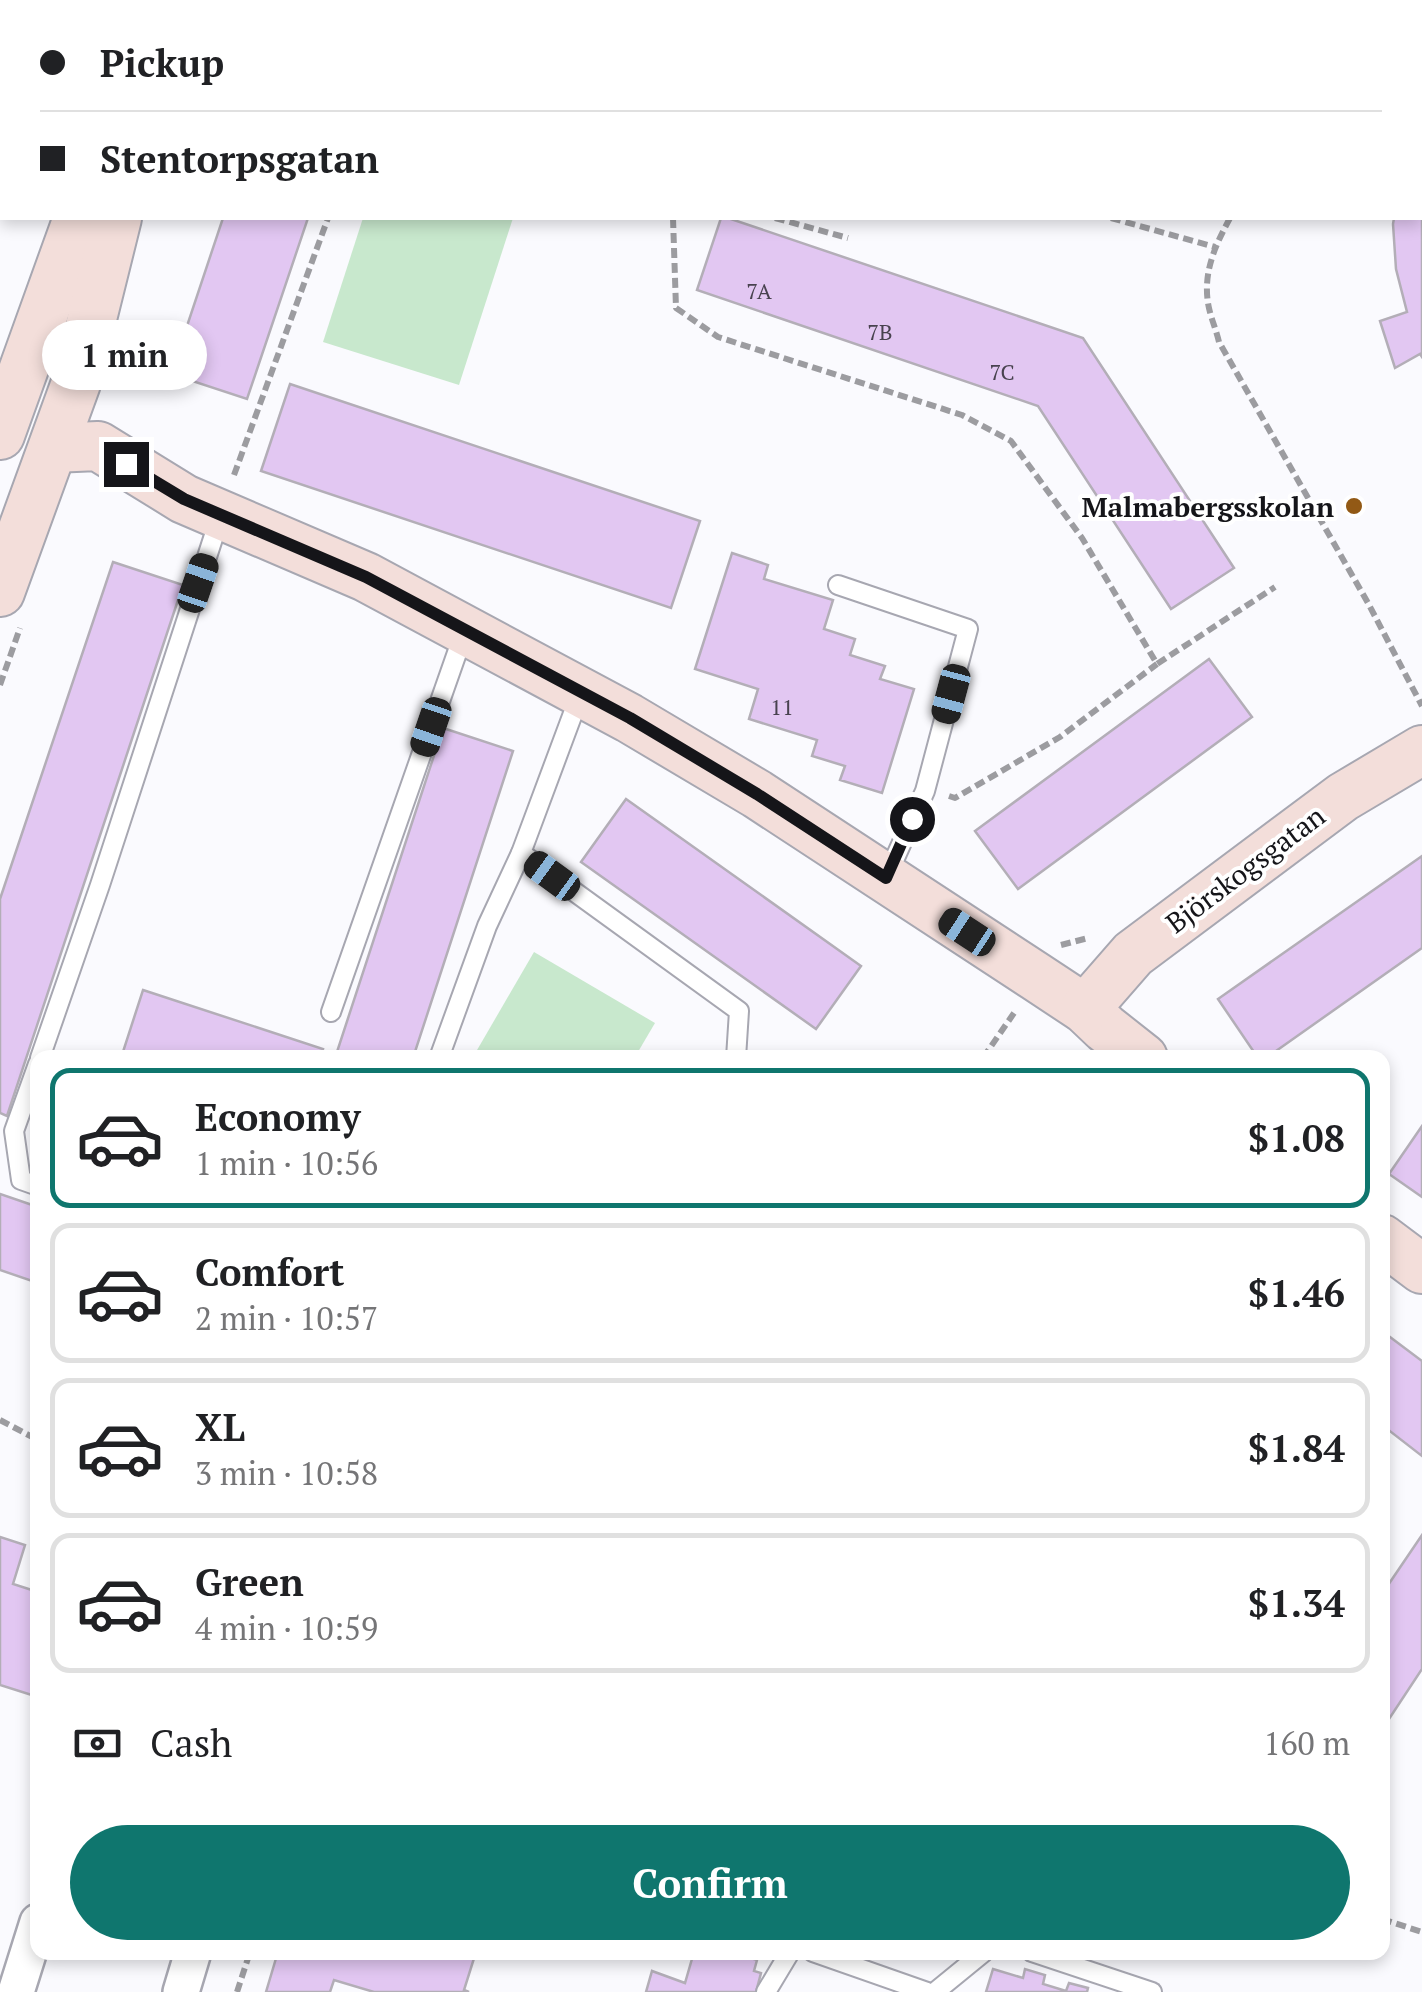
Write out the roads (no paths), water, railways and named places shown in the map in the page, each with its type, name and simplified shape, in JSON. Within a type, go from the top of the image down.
[{"type":"street","points":[[77,220],[1,428],[53,448],[85,481],[202,507],[366,577],[630,718],[886,878],[1084,1009],[1133,1050]]},
{"type":"street","points":[[0,592],[76,383],[116,220]]},
{"type":"street","name":"Björskogsgatan","points":[[1084,1009],[1133,954],[1342,797],[1422,750]]},
{"type":"street","points":[[1390,1245],[1422,1269]]},
{"type":"street","points":[[16,1992],[30,1947]]},
{"type":"street","points":[[181,1992],[191,1960]]},
{"type":"lane","points":[[44,1050],[100,884],[202,507]]},
{"type":"lane","points":[[838,585],[968,629],[926,791],[886,878]]},
{"type":"lane","points":[[331,1012],[465,630]]},
{"type":"lane","points":[[441,1050],[581,692]]},
{"type":"lane","points":[[520,853],[738,1011],[736,1050]]},
{"type":"lane","points":[[30,1088],[14,1131],[21,1180],[30,1183]]},
{"type":"lane","points":[[766,1992],[785,1960]]},
{"type":"lane","points":[[836,1960],[927,1992]]},
{"type":"lane","points":[[935,1992],[974,1960]]},
{"type":"lane","points":[[1056,1960],[1152,1992]]},
{"type":"place","name":"Malmabergsskolan","points":[[1354,506]]}]
